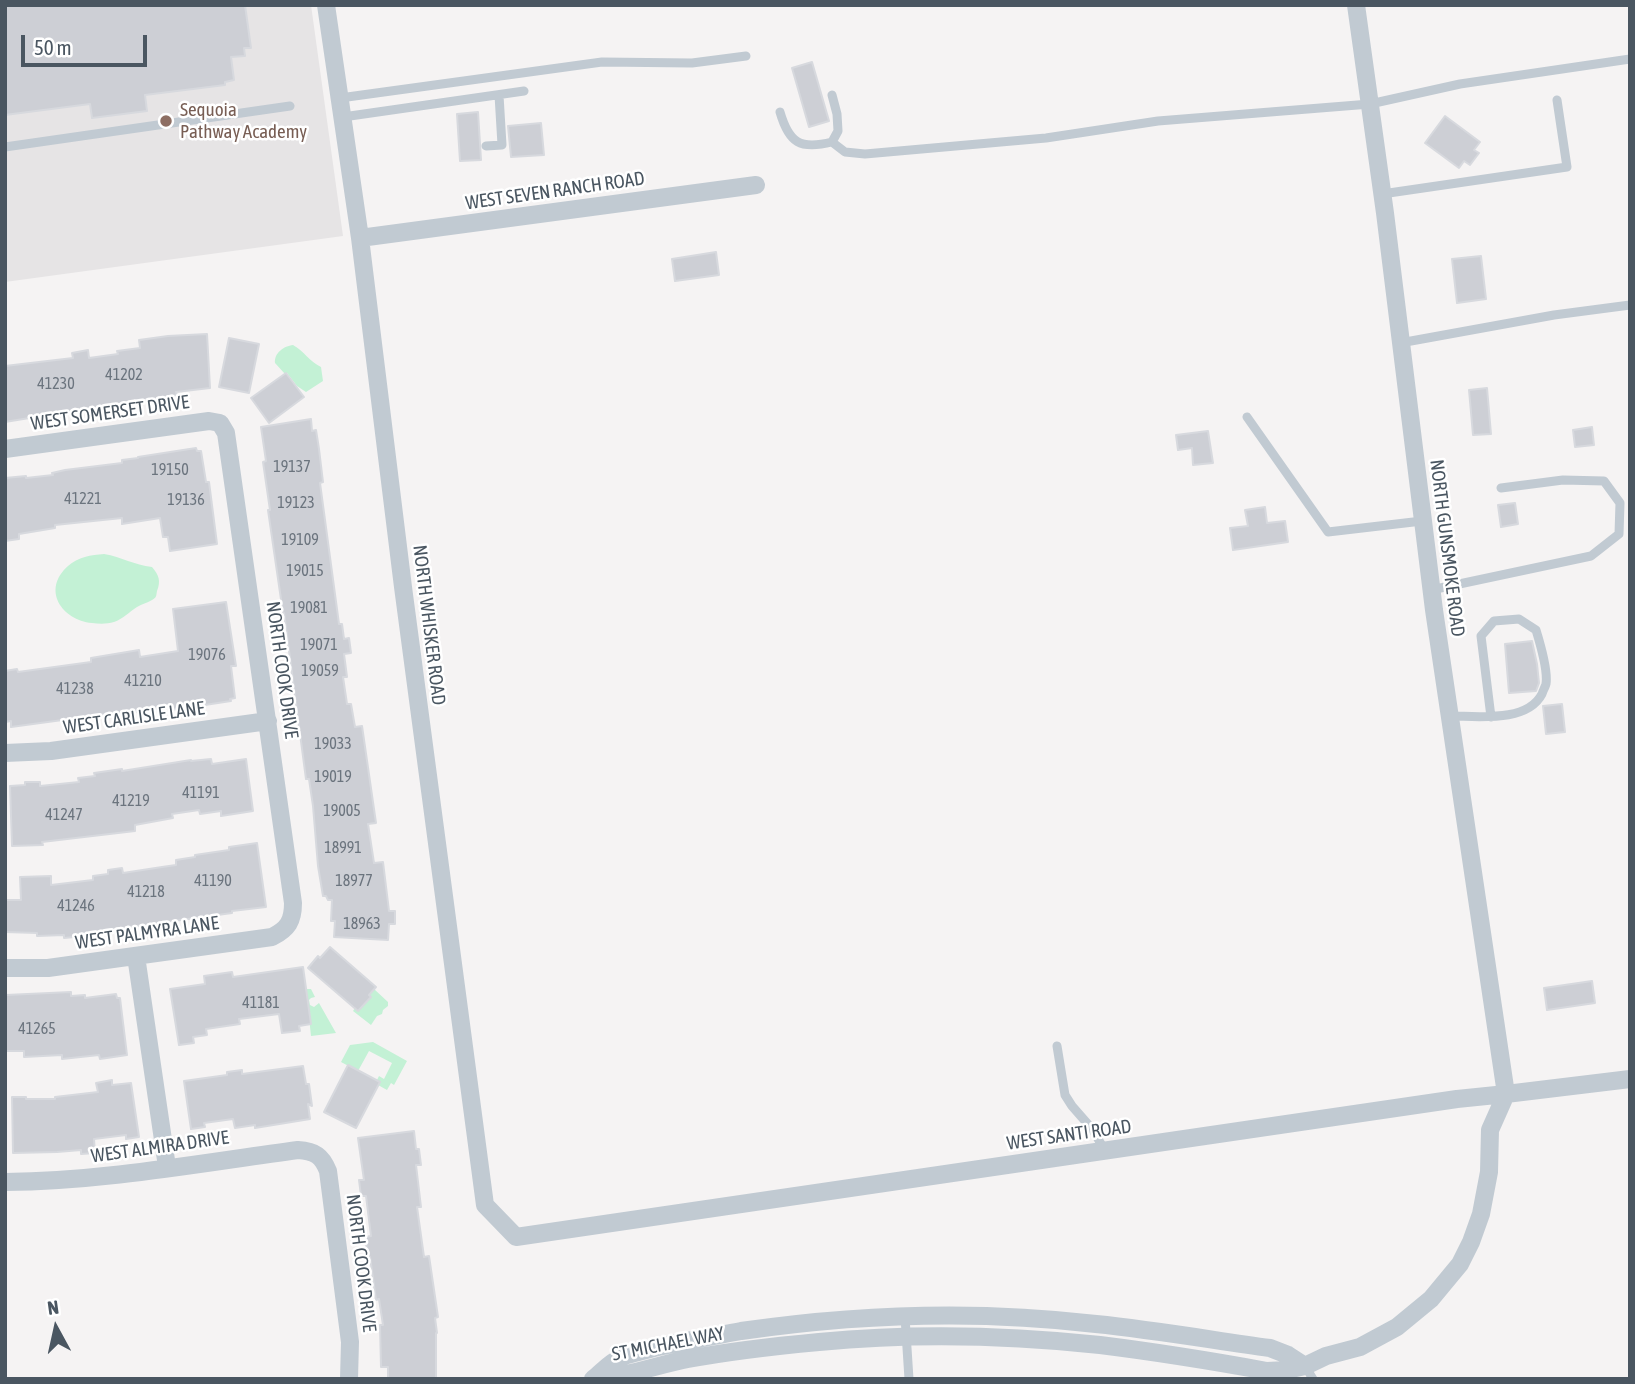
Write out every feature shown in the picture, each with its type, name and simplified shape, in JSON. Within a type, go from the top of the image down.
[{"type":"street","name":"NORTH WHISKER ROAD","points":[[326,5],[360,238],[485,1206],[516,1237]]},
{"type":"street","name":"NORTH GUNSMOKE ROAD","points":[[1356,5],[1431,590],[1506,1094]]},
{"type":"street","name":"WEST SEVEN RANCH ROAD","points":[[360,238],[756,185]]},
{"type":"street","name":"WEST SOMERSET DRIVE","points":[[5,449],[196,422],[220,423]]},
{"type":"street","name":"NORTH COOK DRIVE","points":[[220,423],[229,442],[268,721],[293,903],[290,924]]},
{"type":"street","name":"WEST CARLISLE LANE","points":[[5,753],[51,751],[268,721]]},
{"type":"street","name":"WEST PALMYRA LANE","points":[[5,968],[48,968],[272,937],[290,924]]},
{"type":"street","points":[[136,956],[167,1167]]},
{"type":"street","name":"WEST SANTI ROAD","points":[[516,1237],[1457,1099],[1630,1079]]},
{"type":"street","name":"ST MICHAEL WAY","points":[[1306,1375],[1326,1356],[1360,1347],[1397,1327],[1431,1299],[1460,1264],[1481,1214],[1489,1172],[1490,1130],[1506,1094]]},
{"type":"street","name":"WEST ALMIRA DRIVE","points":[[5,1182],[80,1179],[298,1150],[309,1150],[318,1155]]},
{"type":"street","name":"NORTH COOK DRIVE","points":[[318,1155],[328,1171],[350,1342],[349,1379]]},
{"type":"street","name":"ST MICHAEL WAY","points":[[594,1378],[622,1356],[662,1345],[809,1323],[905,1317],[990,1317],[1096,1324],[1270,1348],[1288,1355],[1306,1375]]},
{"type":"street","name":"ST MICHAEL WAY","points":[[594,1378],[613,1377],[709,1355],[776,1346],[906,1338],[1042,1340],[1115,1347],[1268,1371],[1287,1370],[1306,1375]]},
{"type":"lane","points":[[340,98],[602,62],[692,63],[746,56]]},
{"type":"lane","points":[[832,142],[845,152],[865,154],[1046,138],[1158,121],[1370,104],[1460,84],[1630,59]]},
{"type":"lane","points":[[343,117],[524,91]]},
{"type":"lane","points":[[486,146],[502,145],[499,95]]},
{"type":"lane","points":[[780,112],[791,139],[803,145],[819,146],[832,142],[838,131],[832,95]]},
{"type":"lane","points":[[1382,194],[1567,167],[1556,100]]},
{"type":"lane","points":[[5,147],[290,106]]},
{"type":"lane","points":[[1400,343],[1554,315],[1630,305]]},
{"type":"lane","points":[[1247,417],[1328,532],[1422,521]]},
{"type":"lane","points":[[1431,590],[1591,556],[1619,534],[1620,503],[1604,481],[1563,480],[1501,488]]},
{"type":"lane","points":[[1450,716],[1491,717],[1524,711],[1538,700],[1546,685],[1543,650],[1536,630],[1519,619],[1494,621],[1481,636],[1491,717]]},
{"type":"lane","points":[[1057,1046],[1065,1095],[1093,1130],[1105,1151]]},
{"type":"lane","points":[[905,1317],[909,1379]]},
{"type":"lane","points":[[1115,1347],[1117,1327]]},
{"type":"shaded area","name":"Sequoia Pathway Academy","points":[[5,5],[311,5],[343,236],[5,282]]},
{"type":"green space","points":[[293,345],[321,367],[323,381],[306,392],[275,363],[280,351]]},
{"type":"green space","points":[[104,554],[152,567],[159,581],[156,596],[114,622],[98,624],[81,621],[64,610],[56,594],[56,585],[60,575],[76,560]]},
{"type":"green space","points":[[306,989],[311,989],[315,997],[309,1000],[310,1005],[314,1007],[319,1003],[336,1033],[311,1036]]},
{"type":"green space","points":[[374,989],[388,1002],[388,1006],[371,1025],[353,1011],[355,1008],[358,1011],[371,997],[369,995]]},
{"type":"green space","points":[[373,1042],[407,1061],[394,1085],[391,1083],[387,1090],[378,1085],[380,1082],[377,1080],[379,1076],[384,1079],[392,1063],[369,1051],[358,1071],[341,1062],[350,1045]]},
{"type":"building","points":[[5,5],[245,5],[251,48],[244,48],[245,56],[231,57],[234,80],[225,82],[225,85],[145,95],[147,111],[92,118],[90,104],[5,115]]},
{"type":"building","points":[[812,62],[829,121],[809,127],[792,68]]},
{"type":"building","points":[[478,112],[481,160],[460,161],[457,114]]},
{"type":"building","points":[[1445,116],[1480,142],[1474,150],[1479,153],[1470,165],[1464,161],[1459,168],[1425,143]]},
{"type":"building","points":[[541,123],[544,155],[511,157],[508,126]]},
{"type":"building","points":[[716,252],[719,275],[675,281],[672,259]]},
{"type":"building","points":[[1481,256],[1486,299],[1457,303],[1452,259]]},
{"type":"building","points":[[207,334],[210,388],[176,392],[177,395],[173,398],[128,406],[5,422],[5,366],[73,358],[72,353],[88,350],[89,358],[118,354],[117,351],[140,348],[139,340]]},
{"type":"building","points":[[229,338],[259,344],[249,393],[219,387]]},
{"type":"building","points":[[286,373],[304,397],[269,423],[251,398]]},
{"type":"building","points":[[1487,388],[1491,434],[1473,435],[1469,390]]},
{"type":"building","points":[[311,419],[312,431],[316,430],[319,449],[323,482],[320,483],[339,624],[342,624],[344,639],[349,638],[351,653],[344,654],[347,677],[343,677],[347,704],[351,704],[355,727],[362,726],[376,823],[368,824],[374,863],[383,862],[389,911],[395,911],[395,924],[389,924],[388,940],[334,937],[335,921],[331,921],[332,900],[323,896],[318,866],[313,806],[309,779],[306,779],[268,510],[263,462],[266,461],[261,427]]},
{"type":"building","points":[[1592,427],[1594,445],[1575,447],[1573,430]]},
{"type":"building","points":[[1208,431],[1213,463],[1193,465],[1192,448],[1178,450],[1176,435]]},
{"type":"building","points":[[196,448],[201,451],[206,482],[209,482],[217,544],[170,551],[168,537],[163,537],[160,518],[122,524],[122,518],[55,525],[55,528],[19,534],[19,539],[5,541],[5,478],[53,475],[52,473],[65,470],[122,463],[122,460]]},
{"type":"building","points":[[1515,503],[1518,524],[1501,527],[1498,505]]},
{"type":"building","points":[[1265,507],[1267,523],[1285,521],[1288,542],[1233,550],[1230,528],[1248,526],[1245,510]]},
{"type":"building","points":[[226,602],[236,666],[231,666],[235,698],[230,699],[231,701],[11,727],[11,721],[5,722],[5,671],[17,669],[18,672],[91,662],[91,658],[139,650],[140,657],[178,651],[173,609]]},
{"type":"building","points":[[1532,641],[1539,683],[1536,691],[1509,693],[1505,644]]},
{"type":"building","points":[[1562,704],[1565,732],[1546,734],[1543,706]]},
{"type":"building","points":[[211,759],[212,764],[246,759],[253,811],[221,816],[221,811],[200,814],[199,810],[172,814],[173,818],[135,825],[135,831],[42,842],[43,845],[12,846],[10,786],[25,785],[25,782],[40,782],[40,786],[79,782],[78,778],[95,776],[94,773]]},
{"type":"building","points":[[257,843],[266,907],[64,938],[64,935],[37,936],[37,933],[5,932],[5,900],[21,900],[20,877],[51,876],[51,885],[93,880],[93,876],[108,874],[108,870],[122,868],[123,873],[176,865],[176,860]]},
{"type":"building","points":[[330,947],[376,987],[358,1011],[308,968]]},
{"type":"building","points":[[303,967],[311,1024],[299,1026],[300,1031],[282,1033],[279,1014],[239,1019],[240,1024],[206,1029],[207,1035],[193,1037],[194,1043],[179,1045],[170,989],[205,984],[204,976],[232,972],[233,977]]},
{"type":"building","points":[[1592,981],[1595,1003],[1547,1010],[1544,988]]},
{"type":"building","points":[[71,992],[71,996],[85,995],[85,998],[116,994],[117,998],[120,998],[127,1055],[100,1059],[99,1055],[62,1059],[62,1055],[24,1057],[24,1051],[5,1051],[6,995]]},
{"type":"building","points":[[348,1065],[380,1082],[356,1128],[324,1112]]},
{"type":"building","points":[[303,1066],[312,1106],[308,1104],[310,1119],[255,1128],[255,1125],[235,1128],[233,1119],[204,1123],[205,1127],[191,1129],[184,1081],[227,1075],[227,1072],[242,1070],[242,1074]]},
{"type":"building","points":[[112,1080],[112,1085],[131,1083],[139,1137],[126,1139],[126,1135],[94,1139],[95,1153],[81,1154],[81,1150],[13,1153],[12,1097],[55,1099],[98,1092],[96,1083]]},
{"type":"building","points":[[414,1131],[421,1165],[416,1165],[421,1207],[417,1207],[424,1257],[429,1256],[438,1317],[435,1318],[436,1379],[388,1379],[388,1367],[381,1367],[380,1325],[383,1325],[365,1237],[371,1236],[366,1196],[361,1196],[359,1180],[364,1180],[358,1138]]},
{"type":"place","name":"Sequoia Pathway Academy","points":[[166,121]]}]
